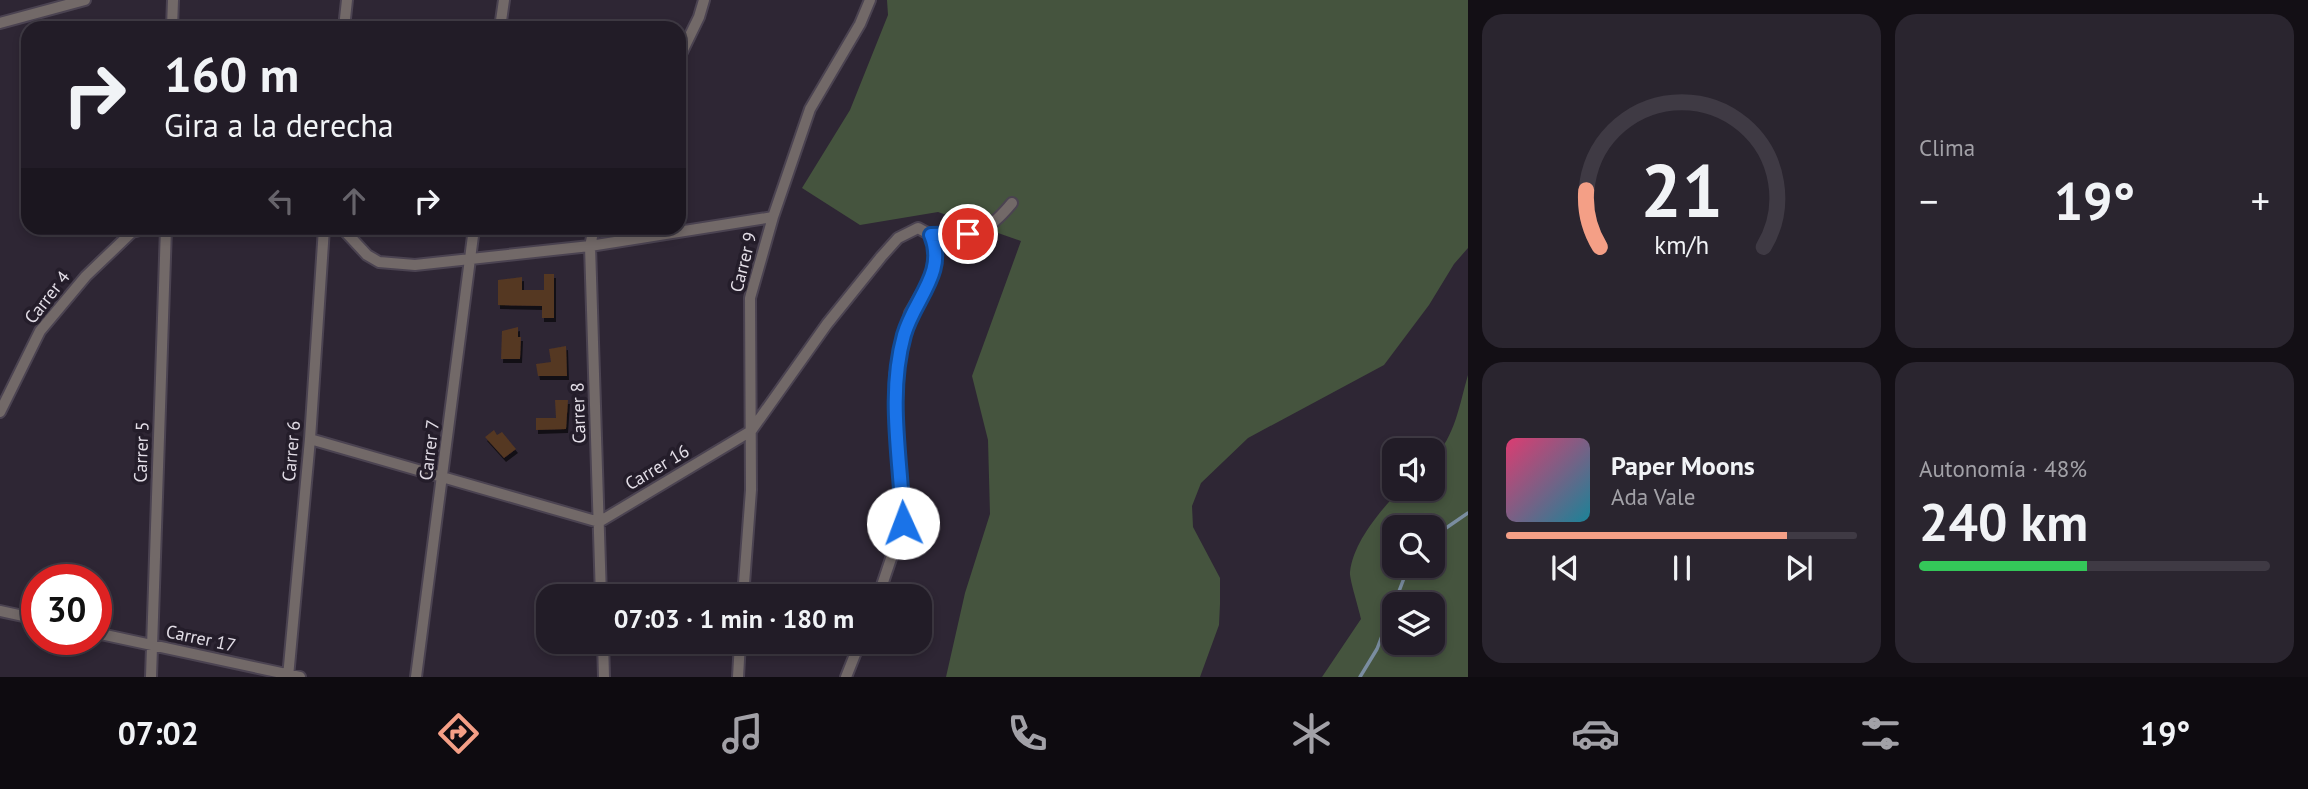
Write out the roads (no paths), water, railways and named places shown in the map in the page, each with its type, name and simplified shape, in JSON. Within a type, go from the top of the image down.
[{"type":"street","points":[[0,23],[85,0]]},
{"type":"street","points":[[172,21],[173,0]]},
{"type":"street","points":[[345,21],[347,0]]},
{"type":"street","points":[[501,21],[503,0]]},
{"type":"street","points":[[686,42],[704,0]]},
{"type":"street","name":"Carrer 9","points":[[744,584],[751,490],[750,298],[772,217],[810,109],[860,24],[870,0]]},
{"type":"street","points":[[882,584],[903,523],[895,375],[910,313],[933,274],[937,250],[931,235],[968,234],[993,226],[1012,203]]},
{"type":"street","points":[[686,231],[772,217]]},
{"type":"street","name":"Carrer 16","points":[[599,522],[751,431],[827,324],[898,238],[918,228],[931,235]]},
{"type":"street","name":"Carrer 4","points":[[0,412],[40,331],[86,276],[129,235]]},
{"type":"street","name":"Carrer 5","points":[[151,677],[166,235]]},
{"type":"street","name":"Carrer 6","points":[[292,676],[324,235]]},
{"type":"street","points":[[348,235],[367,255],[379,262],[415,265],[590,246],[659,235]]},
{"type":"street","name":"Carrer 7","points":[[416,677],[473,235]]},
{"type":"street","name":"Carrer 8","points":[[592,235],[590,246],[601,584]]},
{"type":"street","points":[[310,439],[599,522]]},
{"type":"street","points":[[0,611],[21,616]]},
{"type":"street","name":"Carrer 17","points":[[112,637],[292,676]]},
{"type":"street","points":[[603,654],[604,677]]},
{"type":"street","points":[[738,677],[739,654]]},
{"type":"street","points":[[846,677],[855,654]]},
{"type":"waterway","points":[[1445,529],[1468,513]]},
{"type":"waterway","points":[[1360,677],[1377,649],[1404,578]]}]
